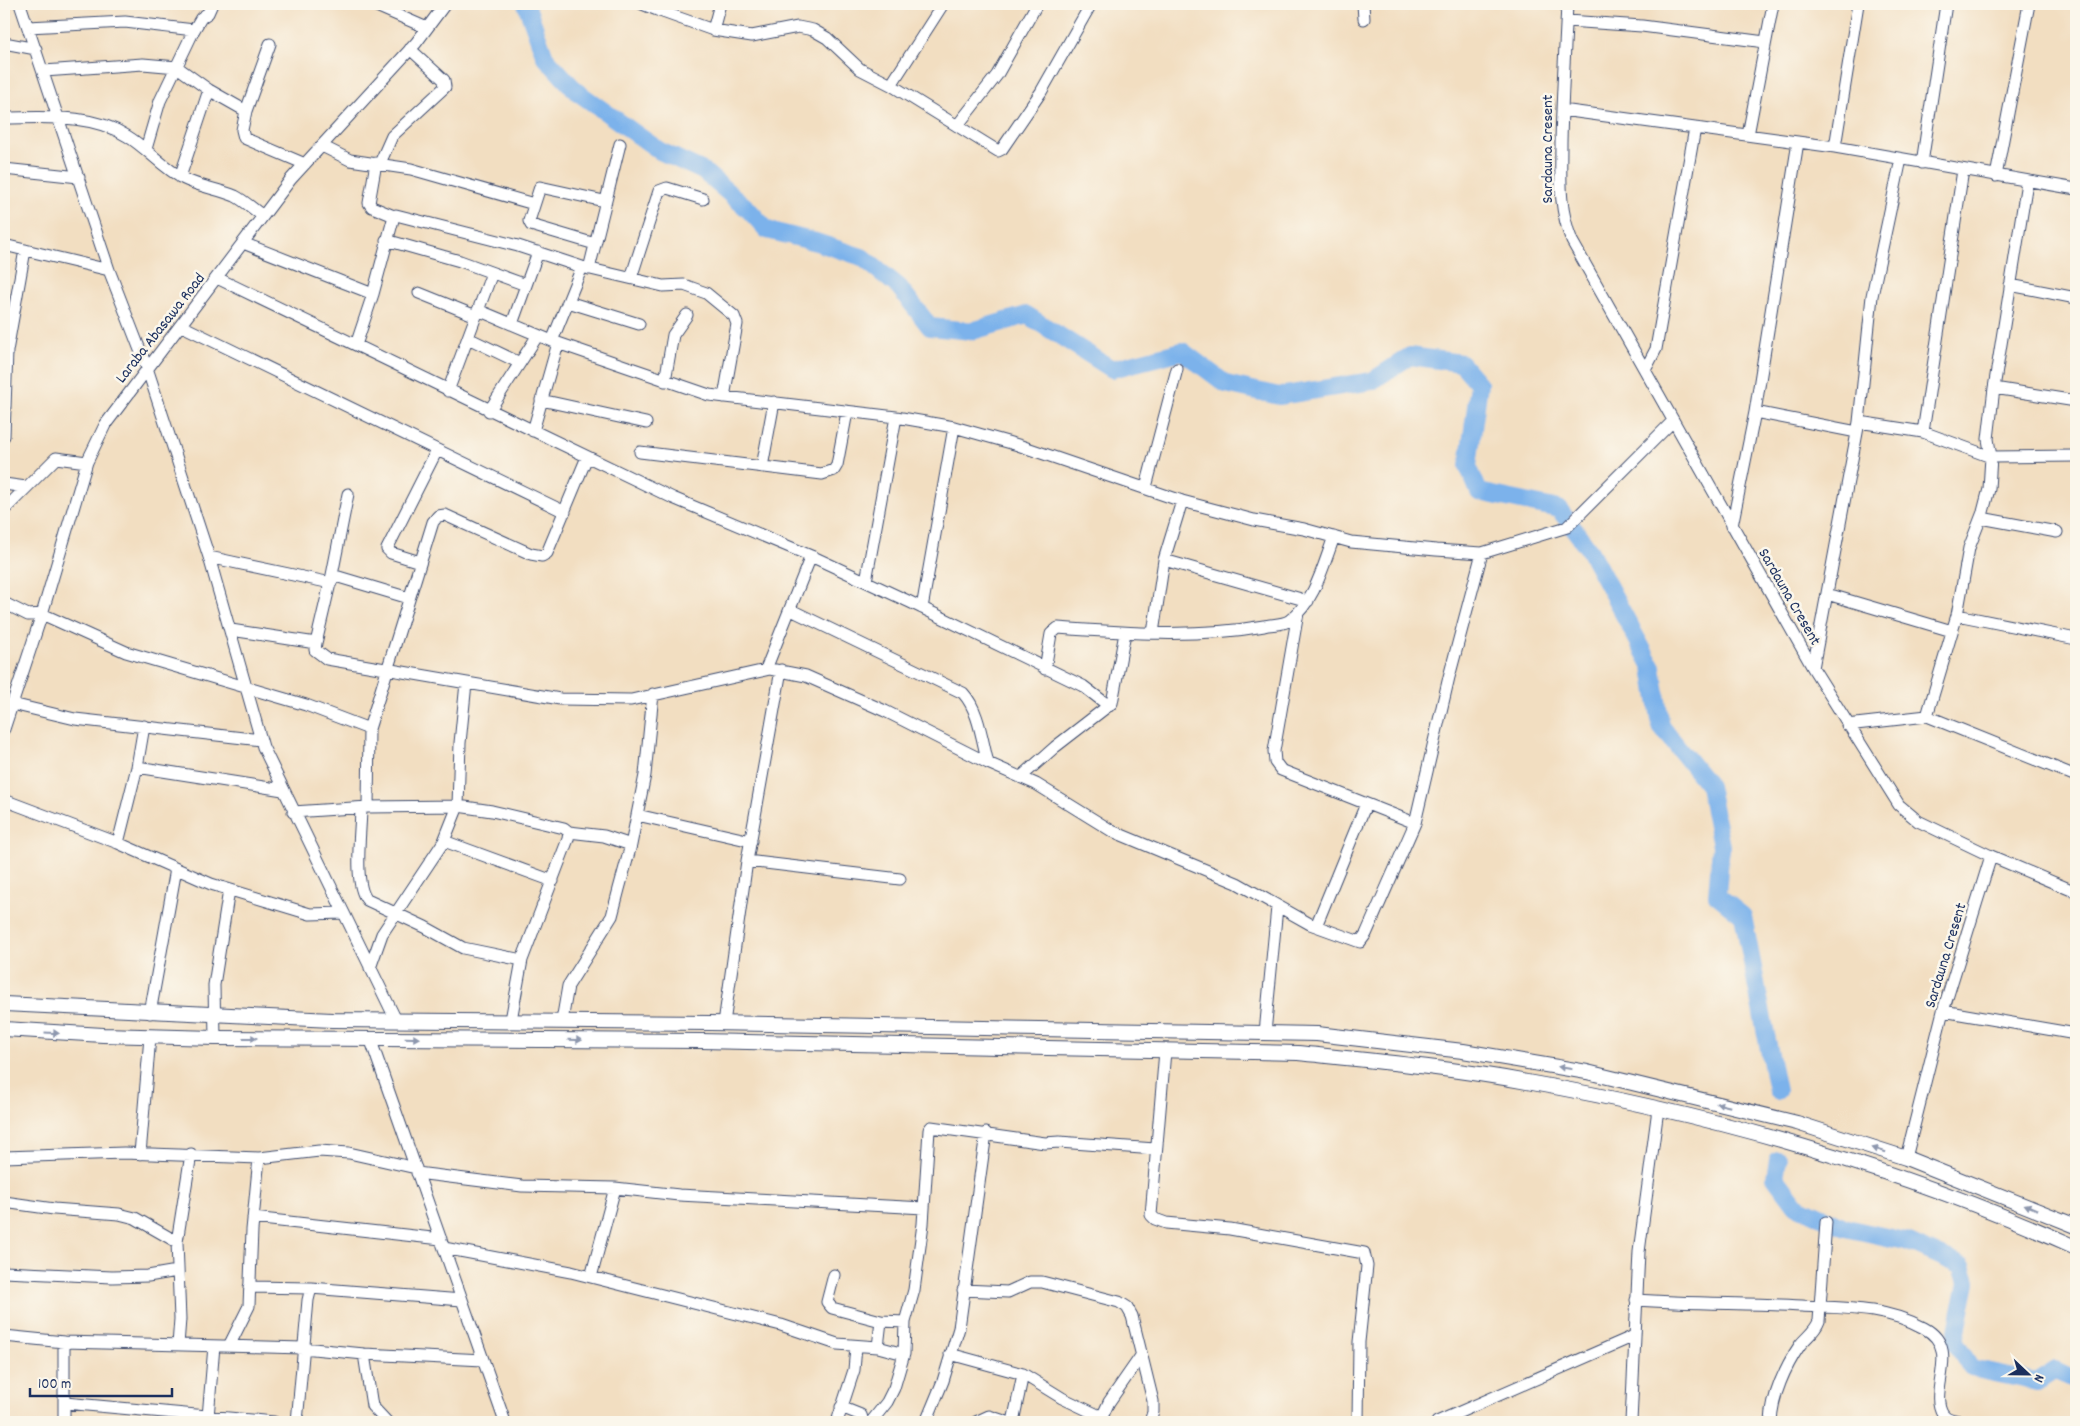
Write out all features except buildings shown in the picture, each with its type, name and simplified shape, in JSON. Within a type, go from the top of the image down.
[{"type":"main road","points":[[4,1004],[150,1013],[332,1020],[724,1023],[1317,1034],[1463,1051],[1587,1072],[1797,1123],[1906,1158],[2076,1226]]},
{"type":"main road","points":[[4,1029],[150,1037],[701,1041],[1298,1054],[1456,1071],[1527,1082],[1750,1130],[1826,1152],[1986,1210],[2076,1247]]},
{"type":"street","points":[[20,4],[60,118],[109,270],[147,368],[209,557],[231,630],[260,740],[342,913],[396,1020]]},
{"type":"street","points":[[146,150],[157,108],[194,30],[201,18],[208,13],[212,4]]},
{"type":"street","points":[[372,4],[427,28]]},
{"type":"street","name":"Laraba Abasawa Road","points":[[4,729],[42,614],[87,462],[105,425],[147,368],[182,326],[263,216],[305,164],[410,49],[444,4]]},
{"type":"street","points":[[642,4],[658,7],[713,30],[752,36],[798,26],[813,30],[827,38],[850,63],[891,85],[996,150],[1002,149],[1041,92],[1091,4]]},
{"type":"street","points":[[713,30],[720,4]]},
{"type":"street","points":[[891,85],[944,4]]},
{"type":"street","points":[[957,126],[996,76],[1037,4]]},
{"type":"street","points":[[1363,4],[1364,19]]},
{"type":"street","name":"Sardauna Cresent","points":[[1567,4],[1560,200],[1564,221],[1572,241],[1813,668],[1847,725],[1899,805],[1918,821],[1991,856],[1943,1011],[1906,1158]]},
{"type":"street","points":[[1748,135],[1773,4]]},
{"type":"street","points":[[1835,147],[1858,4]]},
{"type":"street","points":[[1922,163],[1946,4]]},
{"type":"street","points":[[1996,176],[2029,4]]},
{"type":"street","points":[[1567,20],[1642,26],[1765,42]]},
{"type":"street","points":[[28,27],[124,22],[194,30]]},
{"type":"street","points":[[4,43],[36,49]]},
{"type":"street","points":[[270,44],[246,111],[242,130],[244,138],[305,164]]},
{"type":"street","points":[[410,49],[444,80],[445,87],[392,136],[378,163],[369,203],[372,207],[394,216],[538,252],[585,268],[663,286],[678,284],[706,293],[734,316],[736,330],[724,398]]},
{"type":"street","points":[[44,71],[143,64],[177,67],[209,90],[246,111]]},
{"type":"street","points":[[180,177],[209,90]]},
{"type":"street","points":[[1562,110],[1835,147],[2027,182],[2076,189]]},
{"type":"street","points":[[4,118],[60,118],[81,120],[108,127],[125,134],[180,177],[201,186],[234,196],[263,216]]},
{"type":"street","points":[[1645,370],[1656,349],[1695,128]]},
{"type":"street","points":[[1732,526],[1755,412],[1798,142]]},
{"type":"street","points":[[533,431],[555,342],[568,302],[595,244],[620,144]]},
{"type":"street","points":[[322,146],[350,160],[411,169],[534,204]]},
{"type":"street","points":[[1813,668],[1858,427],[1872,296],[1901,159]]},
{"type":"street","points":[[4,169],[79,177]]},
{"type":"street","points":[[1923,432],[1963,170]]},
{"type":"street","points":[[1927,716],[1957,615],[1968,548],[1989,490],[1991,457],[1988,439],[1994,388],[2027,182]]},
{"type":"street","points":[[595,244],[531,225],[529,221],[539,189],[544,187],[604,202]]},
{"type":"street","points":[[631,278],[659,191],[666,188],[703,199]]},
{"type":"street","points":[[356,345],[373,294],[394,216]]},
{"type":"street","points":[[386,240],[460,261],[526,285]]},
{"type":"street","points":[[243,243],[373,294]]},
{"type":"street","points":[[4,245],[109,270]]},
{"type":"street","points":[[4,436],[5,364],[25,250]]},
{"type":"street","points":[[512,324],[538,252]]},
{"type":"street","points":[[448,391],[492,273]]},
{"type":"street","points":[[217,278],[489,411],[673,498],[866,581],[1083,686],[1109,706]]},
{"type":"street","points":[[2010,285],[2076,298]]},
{"type":"street","points":[[420,294],[512,324],[555,342],[709,396],[774,402],[954,426],[1018,444],[1088,470],[1146,487],[1182,501],[1351,542],[1482,553],[1570,525],[1673,421]]},
{"type":"street","points":[[568,302],[639,324]]},
{"type":"street","points":[[665,381],[673,336],[687,315]]},
{"type":"street","points":[[182,326],[565,512]]},
{"type":"street","points":[[489,411],[538,335]]},
{"type":"street","points":[[468,338],[520,362]]},
{"type":"street","points":[[1146,487],[1177,369]]},
{"type":"street","points":[[1994,388],[2076,401]]},
{"type":"street","points":[[542,400],[646,424]]},
{"type":"street","points":[[762,467],[774,402]]},
{"type":"street","points":[[640,452],[822,474],[834,470],[847,412]]},
{"type":"street","points":[[1755,412],[1858,427],[1923,432],[1991,457],[2076,456]]},
{"type":"street","points":[[866,581],[896,417]]},
{"type":"street","points":[[922,608],[954,426]]},
{"type":"street","points":[[420,562],[391,553],[387,549],[437,450]]},
{"type":"street","points":[[522,960],[463,948],[367,900],[362,894],[359,873],[369,729],[433,522],[438,516],[445,516],[531,554],[542,556],[547,553],[587,457]]},
{"type":"street","points":[[4,510],[56,458],[87,462]]},
{"type":"street","points":[[4,484],[26,487]]},
{"type":"street","points":[[348,494],[332,579],[316,643],[316,650],[328,659],[560,699],[631,700],[766,669],[781,670],[806,676],[885,711],[1022,778],[1102,825],[1237,883],[1277,907],[1316,926],[1354,941],[1363,940],[1415,824],[1451,668],[1482,553]]},
{"type":"street","points":[[1153,633],[1164,560],[1182,501]]},
{"type":"street","points":[[1980,518],[2057,532]]},
{"type":"street","points":[[1045,669],[1054,630],[1058,628],[1153,633],[1244,630],[1288,622],[1308,601],[1334,537]]},
{"type":"street","points":[[766,669],[811,556]]},
{"type":"street","points":[[209,557],[332,579],[409,598]]},
{"type":"street","points":[[1164,560],[1308,601]]},
{"type":"street","points":[[1827,594],[1952,631]]},
{"type":"street","points":[[4,603],[28,615],[35,617],[42,614],[126,652],[306,705],[369,729]]},
{"type":"street","points":[[791,610],[963,693],[968,698],[979,727],[988,763]]},
{"type":"street","points":[[1298,613],[1274,751],[1275,762],[1281,770],[1415,824]]},
{"type":"street","points":[[1957,615],[2076,639]]},
{"type":"street","points":[[231,630],[316,643]]},
{"type":"street","points":[[1022,778],[1055,747],[1112,703],[1126,633]]},
{"type":"street","points":[[724,1023],[747,861],[781,670]]},
{"type":"street","points":[[370,968],[382,934],[444,841],[458,806],[460,743],[466,683]]},
{"type":"street","points":[[562,1021],[568,986],[612,916],[631,845],[645,774],[653,694]]},
{"type":"street","points":[[12,704],[62,717],[260,740]]},
{"type":"street","points":[[1847,725],[1927,716],[2076,776]]},
{"type":"street","points":[[118,843],[137,767],[144,726]]},
{"type":"street","points":[[137,767],[283,790]]},
{"type":"street","points":[[4,800],[118,843],[229,890],[310,914],[342,913]]},
{"type":"street","points":[[1316,926],[1366,804]]},
{"type":"street","points":[[294,812],[458,806],[492,811],[564,828],[569,832],[604,836],[631,845]]},
{"type":"street","points":[[637,815],[751,841]]},
{"type":"street","points":[[511,1020],[522,960],[553,880],[569,832]]},
{"type":"street","points":[[444,841],[553,880]]},
{"type":"street","points":[[1991,856],[2076,892]]},
{"type":"street","points":[[747,861],[900,879]]},
{"type":"street","points":[[150,1013],[176,869]]},
{"type":"street","points":[[215,1038],[215,978],[229,890]]},
{"type":"street","points":[[1265,1033],[1277,907]]},
{"type":"street","points":[[1943,1011],[2076,1034]]},
{"type":"street","points":[[140,1154],[150,1037]]},
{"type":"street","points":[[370,1038],[505,1422]]},
{"type":"street","points":[[1165,1051],[1150,1203],[1151,1215],[1155,1219],[1166,1223],[1230,1228],[1364,1253],[1367,1266],[1360,1326],[1358,1422]]},
{"type":"street","points":[[1631,1422],[1639,1252],[1658,1109]]},
{"type":"street","points":[[871,1422],[887,1402],[894,1388],[904,1354],[906,1322],[914,1290],[924,1208],[929,1130],[931,1127],[986,1133],[1045,1143],[1059,1142],[1155,1149]]},
{"type":"street","points":[[926,1422],[943,1381],[959,1328],[986,1133]]},
{"type":"street","points":[[4,1157],[191,1154],[259,1158],[319,1151],[349,1153],[416,1171],[522,1186],[615,1188],[679,1195],[924,1208]]},
{"type":"street","points":[[178,1346],[180,1319],[177,1242],[191,1154]]},
{"type":"street","points":[[229,1346],[249,1306],[253,1218],[259,1158]]},
{"type":"street","points":[[590,1277],[615,1188]]},
{"type":"street","points":[[4,1202],[54,1209],[119,1214],[136,1218],[177,1242]]},
{"type":"street","points":[[253,1218],[442,1243],[590,1277],[781,1325],[837,1344],[856,1347],[878,1347],[904,1354]]},
{"type":"street","points":[[1771,1422],[1774,1398],[1781,1381],[1800,1346],[1816,1330],[1822,1307],[1826,1222]]},
{"type":"street","points":[[4,1272],[112,1277],[148,1276],[177,1271]]},
{"type":"street","points":[[834,1275],[827,1298],[829,1305],[836,1310],[880,1321],[906,1322]]},
{"type":"street","points":[[963,1290],[1008,1292],[1030,1282],[1042,1282],[1119,1302],[1126,1307],[1132,1316],[1153,1401],[1153,1412],[1150,1422]]},
{"type":"street","points":[[249,1286],[311,1288],[462,1300]]},
{"type":"street","points":[[297,1422],[308,1300],[311,1288]]},
{"type":"street","points":[[1636,1300],[1863,1308],[1923,1327],[1935,1334],[1940,1342],[1943,1357],[1940,1403],[1943,1414],[1951,1419],[1968,1422]]},
{"type":"street","points":[[878,1347],[880,1321]]},
{"type":"street","points":[[4,1336],[64,1342],[303,1348],[364,1354],[483,1360]]},
{"type":"street","points":[[1437,1422],[1634,1336]]},
{"type":"street","points":[[64,1342],[64,1422]]},
{"type":"street","points":[[208,1417],[214,1346]]},
{"type":"street","points":[[837,1422],[854,1370],[856,1347]]},
{"type":"street","points":[[364,1354],[372,1406],[386,1422]]},
{"type":"street","points":[[950,1354],[1023,1374],[1062,1398],[1104,1420],[1109,1402],[1141,1356]]},
{"type":"street","points":[[1013,1422],[1023,1374]]},
{"type":"street","points":[[65,1403],[274,1422]]},
{"type":"street","points":[[841,1407],[861,1415],[863,1422]]},
{"type":"street","points":[[976,1422],[989,1416],[1007,1422]]},
{"type":"waterway","points":[[526,4],[545,57],[576,91],[660,151],[703,171],[748,209],[767,230],[816,242],[862,257],[899,287],[930,327],[972,331],[1027,315],[1112,369],[1182,351],[1226,384],[1279,396],[1372,381],[1410,356],[1461,363],[1479,384],[1468,466],[1479,492],[1559,509],[1588,548],[1652,667],[1661,726],[1709,786],[1721,846],[1717,895],[1743,916],[1777,1091]]},
{"type":"waterway","points":[[1778,1160],[1775,1177],[1796,1205],[1846,1228],[1909,1242],[1962,1266],[1967,1282],[1955,1341],[1971,1368],[2037,1382],[2055,1370],[2076,1380]]}]
